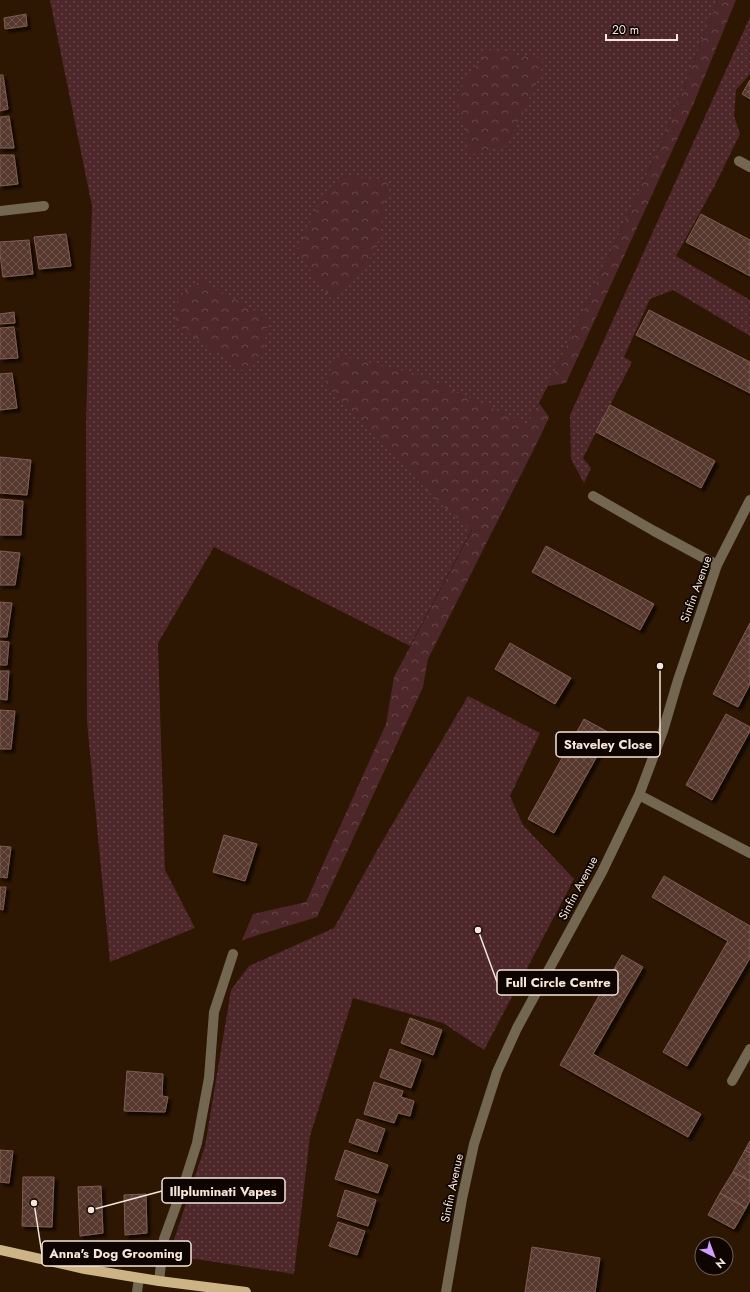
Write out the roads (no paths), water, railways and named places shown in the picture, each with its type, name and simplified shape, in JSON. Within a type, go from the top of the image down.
[{"type":"main road","points":[[0,1250],[84,1270],[159,1282],[246,1292]]},
{"type":"street","points":[[739,161],[750,167]]},
{"type":"street","points":[[0,211],[44,206]]},
{"type":"street","points":[[593,496],[717,565]]},
{"type":"street","name":"Sinfin Avenue","points":[[446,1292],[462,1199],[474,1144],[498,1072],[520,1022],[602,872],[639,795],[663,731],[678,680],[717,565],[747,510],[750,500]]},
{"type":"street","points":[[639,795],[750,853]]},
{"type":"street","points":[[159,1282],[164,1239],[185,1182],[197,1143],[209,1078],[214,1012],[232,954]]},
{"type":"street","points":[[732,1081],[749,1054]]},
{"type":"street","points":[[137,1292],[139,1278]]},
{"type":"place","name":"Staveley Close","points":[[660,666]]},
{"type":"place","name":"Full Circle Centre","points":[[478,930]]},
{"type":"place","name":"Anna's Dog Grooming","points":[[34,1203]]},
{"type":"place","name":"Illpluminati Vapes","points":[[91,1210]]}]
